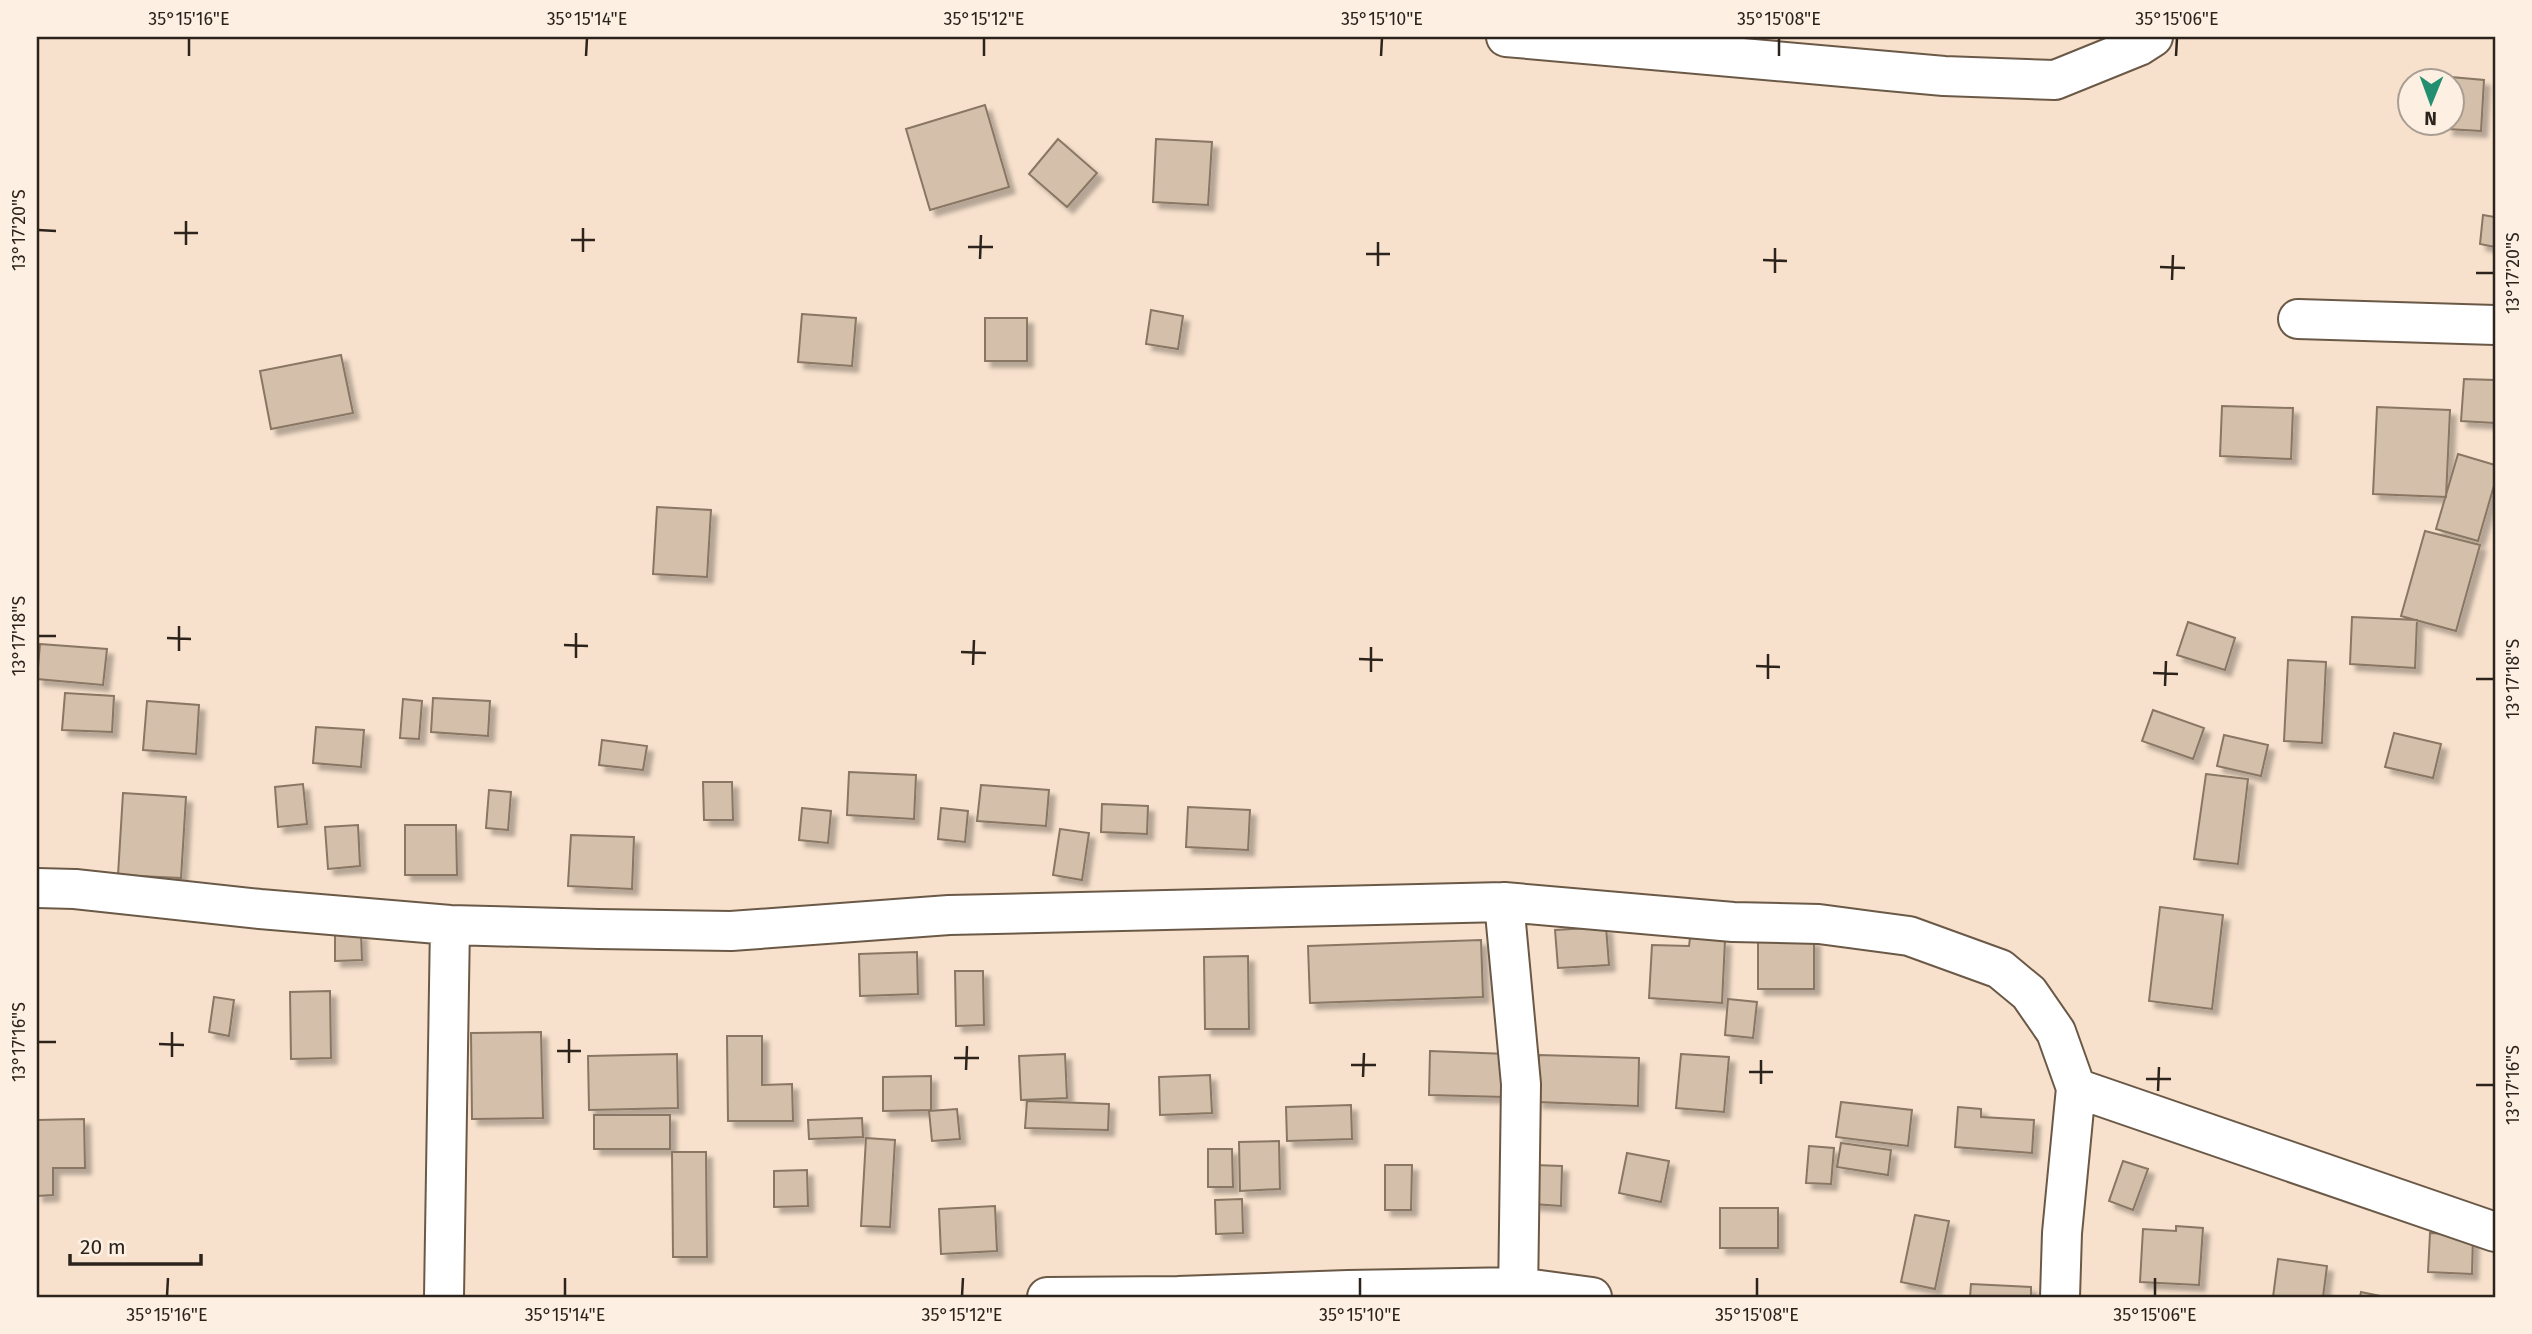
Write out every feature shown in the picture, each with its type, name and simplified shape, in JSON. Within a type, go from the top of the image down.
[{"type":"street","points":[[1506,37],[1944,76],[2055,80],[2139,46],[2153,37]]},
{"type":"street","points":[[2298,319],[2495,326]]},
{"type":"street","points":[[37,888],[75,889],[260,909],[450,925],[731,931],[949,915],[1504,902],[1733,922],[1819,924],[1909,936],[2000,969],[2029,993],[2056,1032],[2076,1088],[2062,1233],[2060,1297]]},
{"type":"street","points":[[1504,902],[1521,1084],[1517,1292]]},
{"type":"street","points":[[444,1297],[450,925]]},
{"type":"street","points":[[2076,1088],[2495,1232]]},
{"type":"street","points":[[1047,1297],[1348,1290],[1517,1292],[1592,1297]]},
{"type":"building","points":[[2466,78],[2484,80],[2481,131],[2466,130]]},
{"type":"building","points":[[985,105],[1009,187],[930,210],[906,129]]},
{"type":"building","points":[[1058,139],[1097,173],[1067,207],[1029,174]]},
{"type":"building","points":[[1156,139],[1212,142],[1208,205],[1153,202]]},
{"type":"building","points":[[2483,215],[2495,217],[2495,247],[2480,244]]},
{"type":"building","points":[[1151,310],[1183,316],[1178,349],[1146,344]]},
{"type":"building","points":[[802,314],[856,318],[852,366],[798,362]]},
{"type":"building","points":[[985,318],[1027,318],[1027,361],[985,361]]},
{"type":"building","points":[[341,355],[353,413],[271,429],[260,371]]},
{"type":"building","points":[[2464,379],[2495,380],[2495,423],[2461,421]]},
{"type":"building","points":[[2222,406],[2293,408],[2291,459],[2220,456]]},
{"type":"building","points":[[2377,407],[2450,410],[2446,497],[2373,494]]},
{"type":"building","points":[[2458,454],[2495,465],[2495,482],[2478,541],[2436,529]]},
{"type":"building","points":[[657,507],[711,510],[707,577],[653,574]]},
{"type":"building","points":[[2425,531],[2480,545],[2456,631],[2401,616]]},
{"type":"building","points":[[2352,617],[2417,620],[2415,668],[2350,664]]},
{"type":"building","points":[[2188,622],[2235,638],[2225,670],[2177,655]]},
{"type":"building","points":[[40,644],[107,649],[103,685],[37,679]]},
{"type":"building","points":[[2288,660],[2326,662],[2322,743],[2284,741]]},
{"type":"building","points":[[65,693],[114,696],[112,732],[62,730]]},
{"type":"building","points":[[433,698],[490,701],[488,736],[431,732]]},
{"type":"building","points":[[403,699],[422,701],[419,739],[400,738]]},
{"type":"building","points":[[147,701],[199,705],[196,754],[143,750]]},
{"type":"building","points":[[2153,710],[2204,728],[2193,759],[2142,741]]},
{"type":"building","points":[[316,727],[364,730],[361,767],[313,763]]},
{"type":"building","points":[[2394,733],[2441,744],[2433,778],[2385,767]]},
{"type":"building","points":[[2224,735],[2268,745],[2261,776],[2217,766]]},
{"type":"building","points":[[602,740],[647,746],[643,770],[599,765]]},
{"type":"building","points":[[849,772],[916,775],[914,819],[847,815]]},
{"type":"building","points":[[2206,774],[2248,779],[2238,864],[2194,859]]},
{"type":"building","points":[[703,782],[732,782],[733,820],[704,820]]},
{"type":"building","points":[[303,784],[307,824],[278,827],[275,787]]},
{"type":"building","points":[[981,785],[1049,790],[1046,826],[977,821]]},
{"type":"building","points":[[489,790],[511,792],[508,830],[486,828]]},
{"type":"building","points":[[123,793],[186,797],[181,878],[118,875]]},
{"type":"building","points":[[1102,804],[1148,806],[1147,834],[1101,832]]},
{"type":"building","points":[[1188,807],[1250,810],[1248,850],[1186,847]]},
{"type":"building","points":[[802,808],[831,811],[828,843],[799,840]]},
{"type":"building","points":[[941,808],[968,811],[965,842],[938,839]]},
{"type":"building","points":[[358,825],[360,866],[328,869],[325,827]]},
{"type":"building","points":[[405,825],[456,825],[457,875],[405,875]]},
{"type":"building","points":[[1060,829],[1089,833],[1082,880],[1053,875]]},
{"type":"building","points":[[571,835],[634,837],[632,889],[568,886]]},
{"type":"building","points":[[2160,907],[2223,915],[2212,1009],[2149,1001]]},
{"type":"building","points":[[1606,927],[1609,965],[1558,968],[1555,930]]},
{"type":"building","points":[[361,933],[362,960],[335,961],[335,934]]},
{"type":"building","points":[[1690,938],[1725,940],[1722,1003],[1649,998],[1652,945],[1689,946]]},
{"type":"building","points":[[1758,939],[1814,940],[1814,989],[1758,989]]},
{"type":"building","points":[[1481,940],[1483,997],[1310,1003],[1308,946]]},
{"type":"building","points":[[917,952],[918,994],[860,996],[859,954]]},
{"type":"building","points":[[1248,956],[1249,1029],[1205,1029],[1204,957]]},
{"type":"building","points":[[955,971],[983,971],[984,1025],[956,1026]]},
{"type":"building","points":[[330,991],[331,1058],[291,1059],[290,992]]},
{"type":"building","points":[[214,997],[234,1000],[229,1036],[209,1032]]},
{"type":"building","points":[[1728,999],[1757,1002],[1753,1038],[1725,1035]]},
{"type":"building","points":[[541,1032],[543,1118],[472,1119],[471,1033]]},
{"type":"building","points":[[727,1036],[762,1036],[762,1085],[792,1084],[793,1121],[728,1121]]},
{"type":"building","points":[[1430,1051],[1507,1054],[1505,1097],[1429,1095]]},
{"type":"building","points":[[677,1054],[678,1108],[589,1110],[588,1056]]},
{"type":"building","points":[[1065,1054],[1067,1098],[1021,1100],[1019,1056]]},
{"type":"building","points":[[1681,1054],[1729,1057],[1724,1112],[1676,1108]]},
{"type":"building","points":[[1539,1055],[1639,1058],[1638,1106],[1537,1102]]},
{"type":"building","points":[[1210,1075],[1212,1113],[1160,1115],[1159,1077]]},
{"type":"building","points":[[931,1076],[931,1110],[883,1111],[883,1077]]},
{"type":"building","points":[[1027,1101],[1109,1104],[1108,1130],[1025,1128]]},
{"type":"building","points":[[1841,1102],[1912,1110],[1908,1146],[1836,1137]]},
{"type":"building","points":[[1351,1105],[1352,1139],[1287,1141],[1286,1107]]},
{"type":"building","points":[[1958,1107],[1981,1109],[1981,1117],[2034,1120],[2032,1153],[1955,1147]]},
{"type":"building","points":[[957,1109],[960,1139],[932,1141],[929,1111]]},
{"type":"building","points":[[594,1115],[670,1115],[670,1149],[594,1149]]},
{"type":"building","points":[[862,1118],[863,1137],[809,1139],[808,1120]]},
{"type":"building","points":[[84,1119],[85,1168],[53,1168],[53,1195],[37,1196],[37,1120]]},
{"type":"building","points":[[866,1138],[895,1140],[890,1227],[861,1226]]},
{"type":"building","points":[[1279,1141],[1280,1189],[1240,1191],[1239,1142]]},
{"type":"building","points":[[1841,1143],[1891,1150],[1888,1175],[1837,1167]]},
{"type":"building","points":[[1809,1146],[1834,1148],[1831,1184],[1806,1183]]},
{"type":"building","points":[[1208,1149],[1232,1149],[1233,1187],[1208,1187]]},
{"type":"building","points":[[672,1152],[706,1152],[707,1257],[673,1257]]},
{"type":"building","points":[[1627,1153],[1669,1161],[1661,1202],[1619,1193]]},
{"type":"building","points":[[2123,1161],[2148,1169],[2133,1210],[2109,1201]]},
{"type":"building","points":[[1385,1165],[1412,1165],[1411,1210],[1385,1210]]},
{"type":"building","points":[[1534,1165],[1562,1166],[1561,1206],[1533,1204]]},
{"type":"building","points":[[807,1170],[808,1206],[774,1207],[774,1171]]},
{"type":"building","points":[[1242,1199],[1243,1233],[1216,1234],[1215,1200]]},
{"type":"building","points":[[995,1206],[997,1251],[941,1254],[939,1209]]},
{"type":"building","points":[[1720,1208],[1778,1208],[1778,1248],[1720,1248]]},
{"type":"building","points":[[1915,1215],[1949,1221],[1935,1289],[1901,1282]]},
{"type":"building","points":[[2176,1226],[2203,1228],[2199,1285],[2140,1282],[2143,1229],[2176,1231]]},
{"type":"building","points":[[2430,1233],[2473,1235],[2472,1274],[2428,1272]]},
{"type":"building","points":[[2278,1259],[2327,1266],[2323,1297],[2273,1297]]},
{"type":"building","points":[[1971,1284],[2031,1287],[2031,1297],[1970,1297]]},
{"type":"building","points":[[2361,1292],[2385,1297],[2360,1297]]}]
